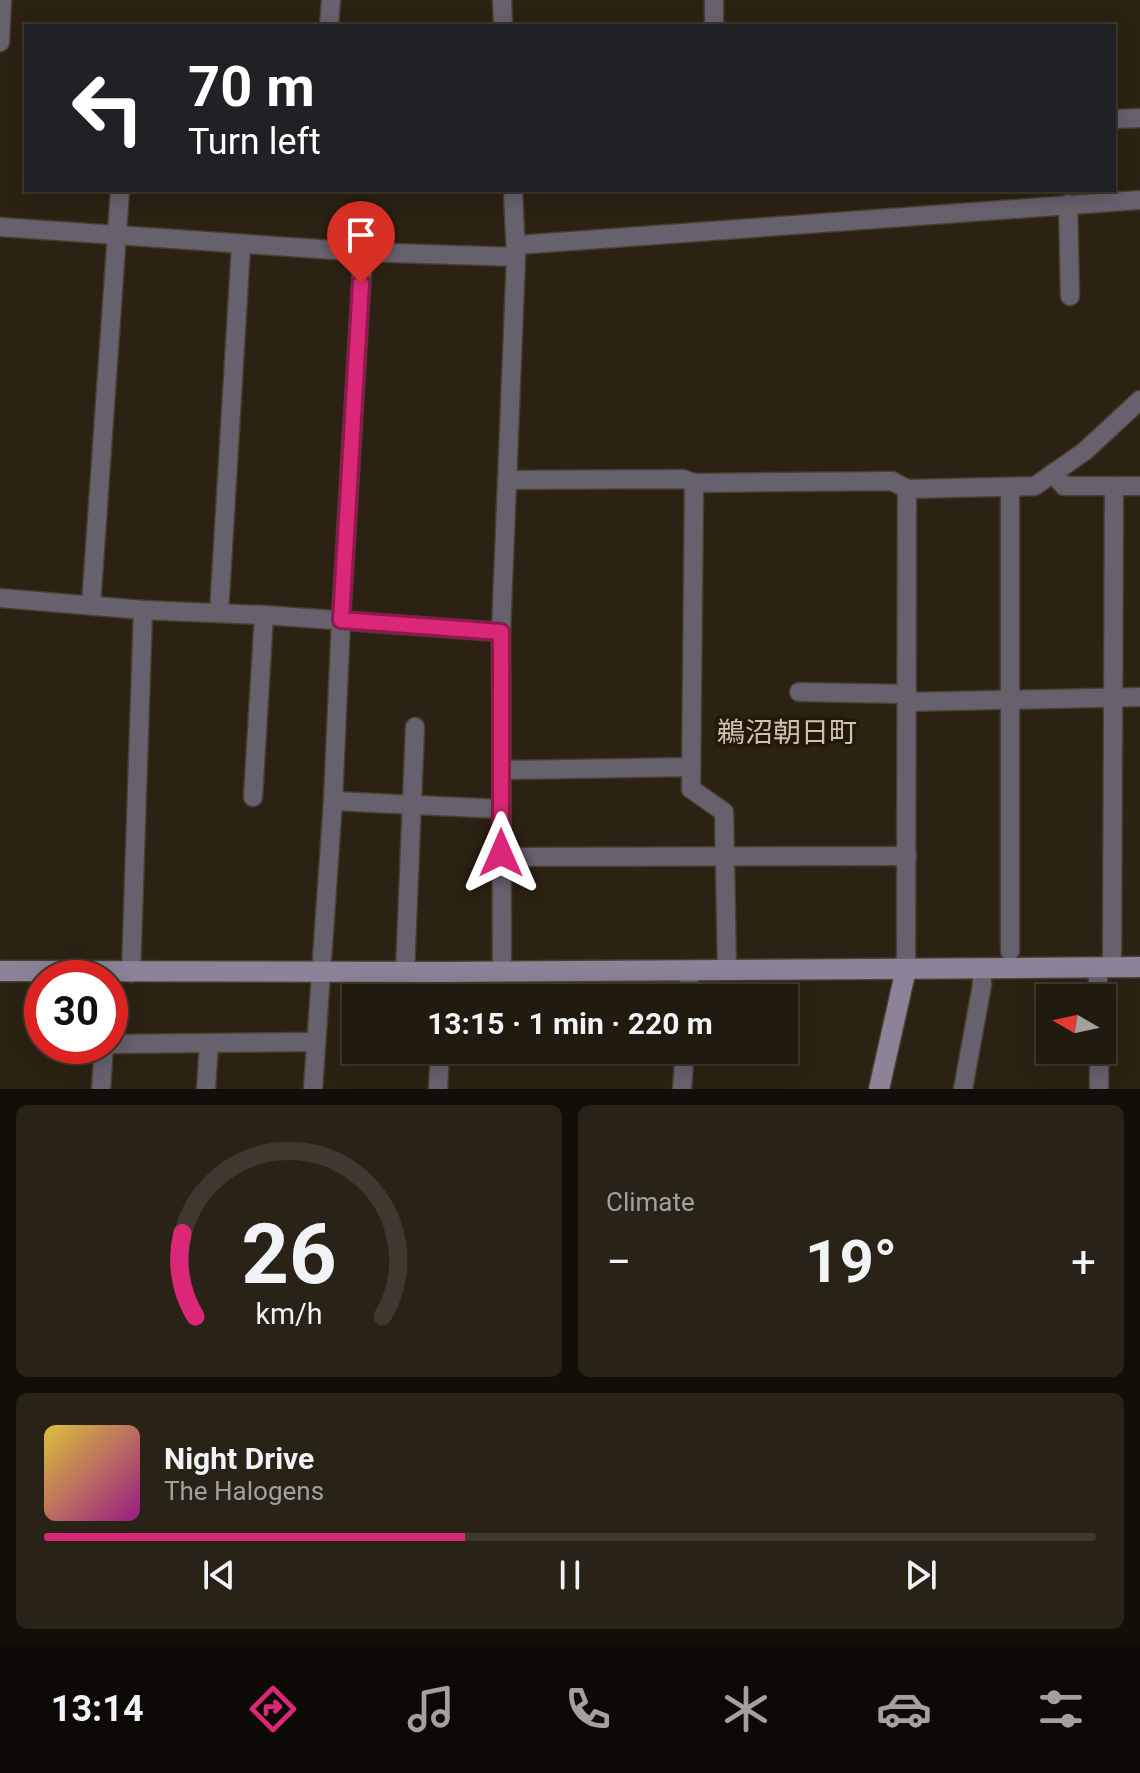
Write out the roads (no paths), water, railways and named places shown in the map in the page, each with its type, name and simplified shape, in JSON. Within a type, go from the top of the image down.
[{"type":"street","points":[[0,42],[2,0]]},
{"type":"street","points":[[329,24],[331,0]]},
{"type":"street","points":[[502,0],[503,24]]},
{"type":"street","points":[[714,0],[714,24]]},
{"type":"street","points":[[1116,119],[1140,118]]},
{"type":"street","points":[[91,605],[120,192]]},
{"type":"street","points":[[502,972],[501,632],[516,251],[513,192]]},
{"type":"street","points":[[0,227],[363,252],[516,251],[1140,200]]},
{"type":"street","points":[[1068,204],[1070,296]]},
{"type":"street","points":[[219,613],[241,245]]},
{"type":"street","points":[[313,1089],[333,801],[363,252]]},
{"type":"street","points":[[507,480],[683,479],[694,483],[892,481],[907,489],[1035,486],[1085,451],[1140,400]]},
{"type":"street","points":[[1053,473],[1064,486],[1140,486]]},
{"type":"street","points":[[694,483],[691,789],[724,812],[727,970]]},
{"type":"street","points":[[1101,984],[1105,967],[1113,697],[1114,486]]},
{"type":"street","points":[[1010,487],[1010,951]]},
{"type":"street","points":[[879,1089],[906,969],[907,489]]},
{"type":"street","points":[[0,598],[501,632]]},
{"type":"street","points":[[131,973],[143,610]]},
{"type":"street","points":[[253,797],[264,615]]},
{"type":"street","points":[[799,692],[1010,701],[1140,697]]},
{"type":"street","points":[[405,972],[415,727]]},
{"type":"street","points":[[501,770],[691,767]]},
{"type":"street","points":[[333,801],[501,809]]},
{"type":"street","points":[[501,857],[907,856]]},
{"type":"street","points":[[0,971],[502,972],[1140,967]]},
{"type":"street","points":[[963,1089],[982,985],[982,969]]},
{"type":"street","points":[[688,984],[689,970]]},
{"type":"street","points":[[444,972],[444,984]]},
{"type":"street","points":[[128,1044],[316,1042]]},
{"type":"street","points":[[206,1089],[209,1043]]},
{"type":"street","points":[[101,1089],[103,1064]]},
{"type":"street","points":[[438,1089],[439,1064]]},
{"type":"street","points":[[682,1089],[684,1064]]},
{"type":"street","points":[[1099,1064],[1099,1089]]},
{"type":"district","name":"鵜沼朝日町","points":[[787,732]]}]
